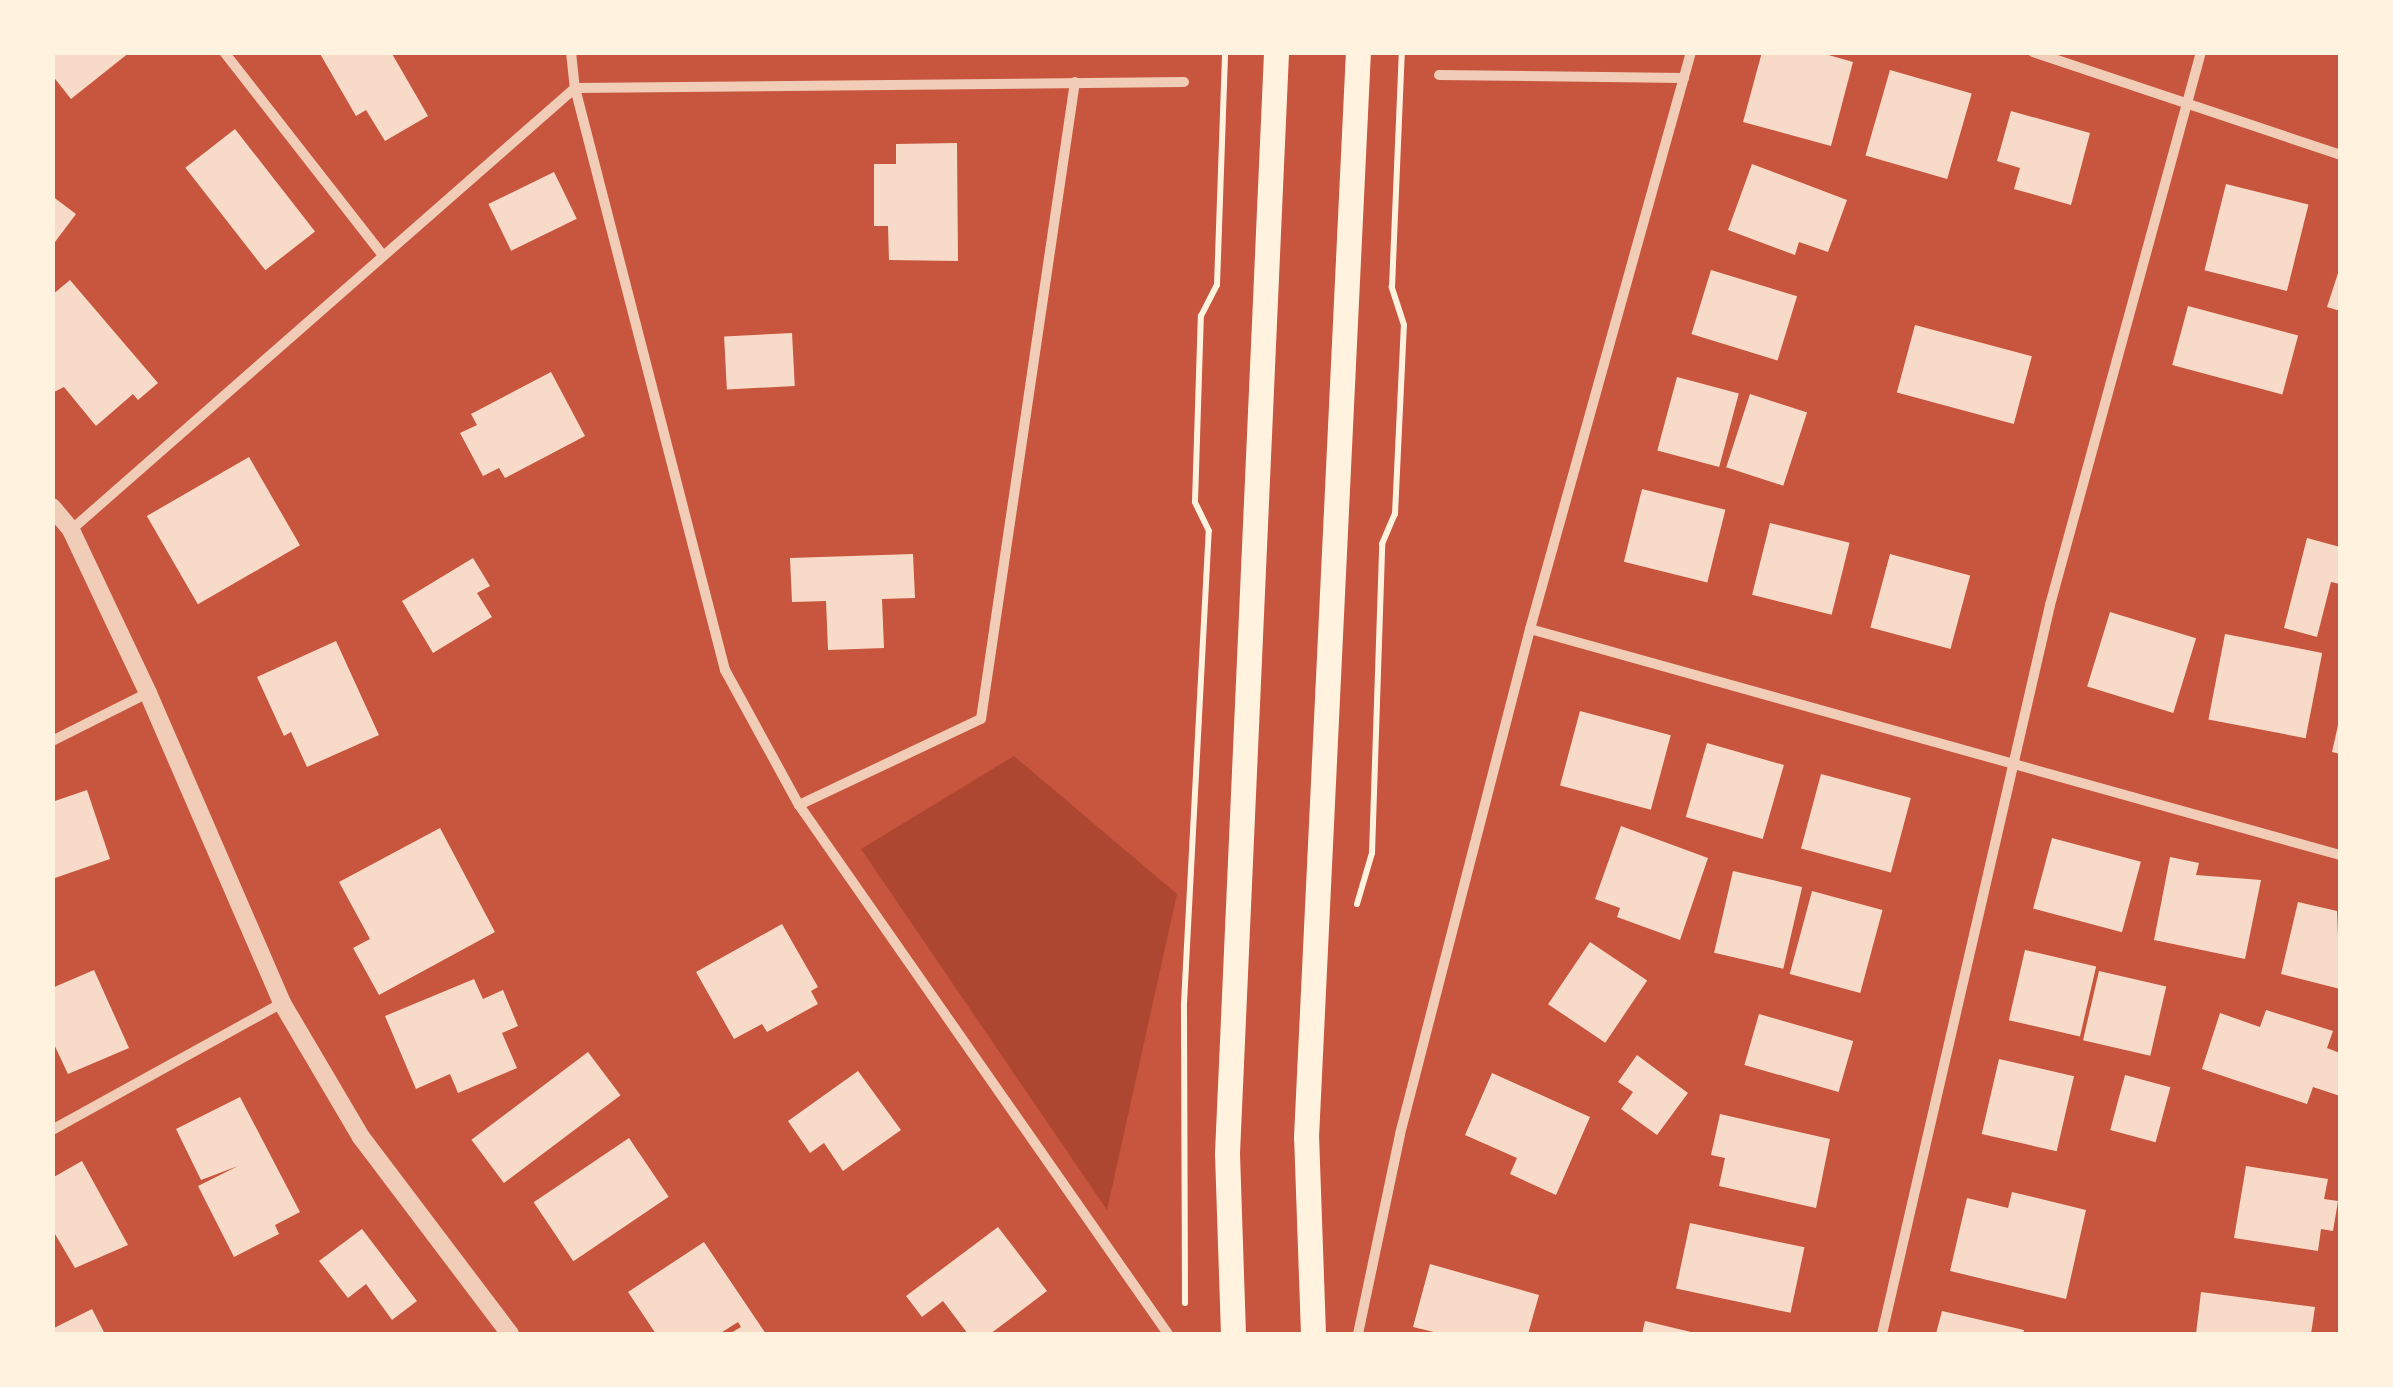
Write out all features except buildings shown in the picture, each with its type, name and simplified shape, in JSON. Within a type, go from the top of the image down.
[{"type":"main road","points":[[1233,1334],[1227,1153],[1276,52]]},
{"type":"main road","points":[[1313,1334],[1306,1138],[1358,52]]},
{"type":"street","points":[[224,52],[381,253]]},
{"type":"street","points":[[571,52],[574,88],[725,670],[800,806],[1168,1334]]},
{"type":"street","points":[[1358,1334],[1400,1134],[1530,629],[1691,52]]},
{"type":"street","points":[[2033,52],[2188,100],[2340,154]]},
{"type":"street","points":[[1882,1334],[2050,605],[2201,52]]},
{"type":"street","points":[[1439,75],[1684,78]]},
{"type":"street","points":[[800,806],[980,718],[1075,82]]},
{"type":"street","points":[[70,530],[381,253],[574,88],[1184,82]]},
{"type":"street","points":[[52,507],[70,530],[148,693],[282,1003],[361,1137],[510,1334]]},
{"type":"street","points":[[1530,629],[2340,855]]},
{"type":"street","points":[[52,741],[148,693]]},
{"type":"street","points":[[52,1130],[282,1003]]},
{"type":"path","points":[[1186,1316],[1184,1002],[1209,530],[1195,502],[1200,316],[1217,285],[1226,52]]},
{"type":"path","points":[[1357,918],[1372,853],[1382,544],[1396,495],[1404,326],[1392,287],[1402,52]]},
{"type":"shaded area","points":[[1014,756],[1177,894],[1107,1210],[861,849]]}]
